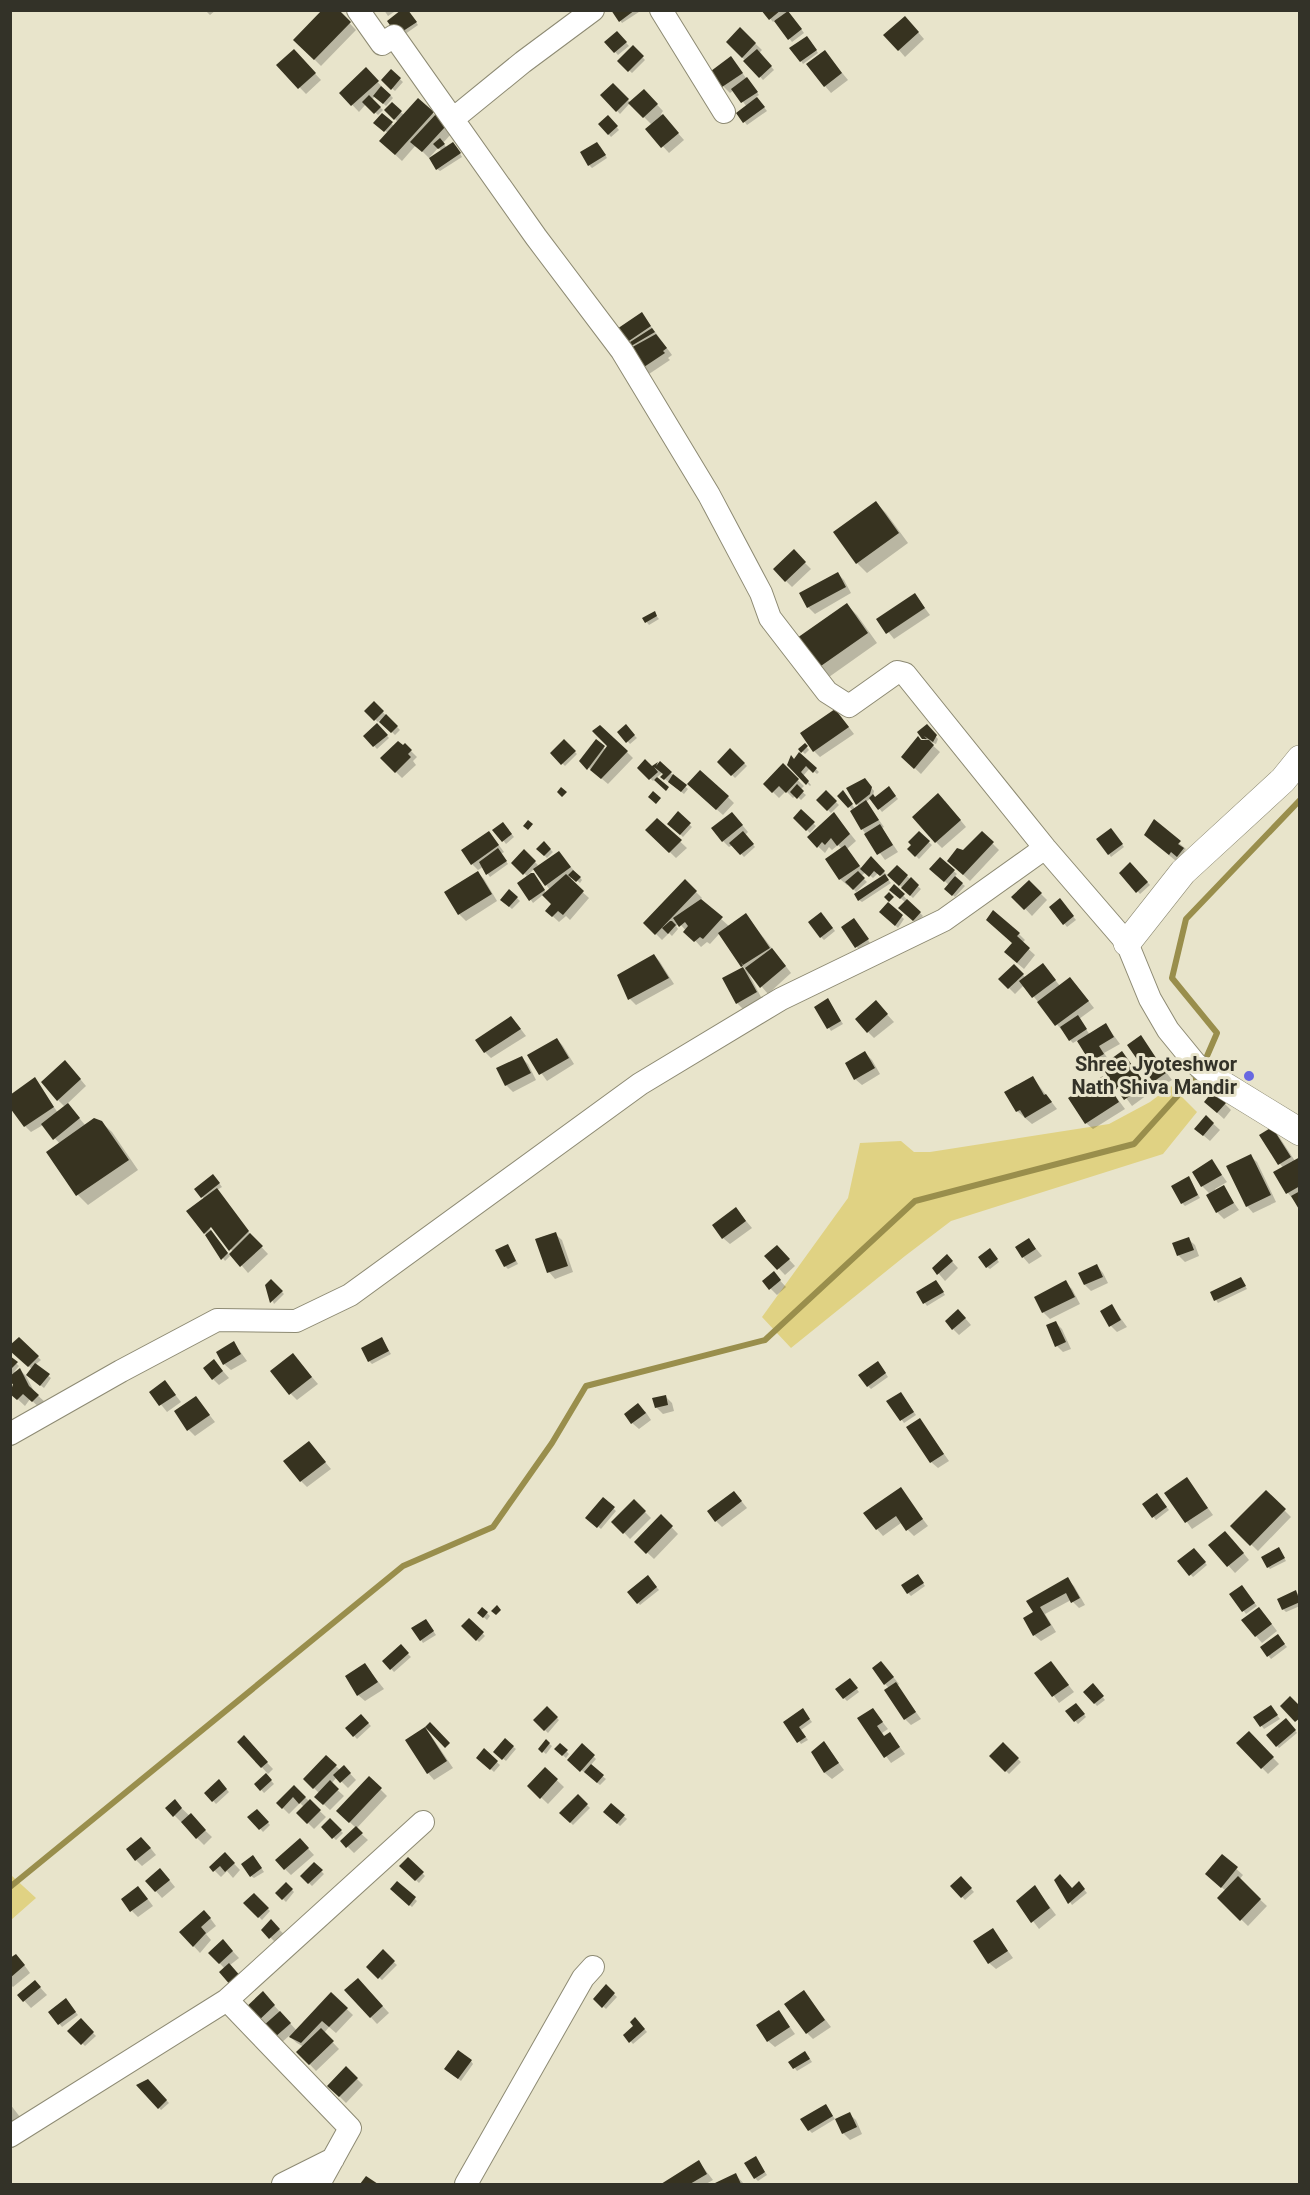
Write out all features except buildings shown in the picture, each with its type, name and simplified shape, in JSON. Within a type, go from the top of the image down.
[{"type":"street","points":[[358,10],[382,44],[394,36],[536,237],[622,351],[709,495],[761,593],[770,618],[827,692],[849,706],[897,672],[905,674],[1045,848],[1127,943],[1150,999],[1168,1030],[1204,1070],[1299,1132]]},
{"type":"street","points":[[453,119],[523,62],[593,10]]},
{"type":"street","points":[[661,10],[724,112]]},
{"type":"street","points":[[1127,943],[1183,872],[1284,780],[1299,759]]},
{"type":"street","points":[[10,1434],[217,1320],[296,1321],[350,1295],[640,1084],[781,999],[944,920],[1045,848]]},
{"type":"street","points":[[10,2136],[227,2000],[423,1821]]},
{"type":"street","points":[[466,2184],[583,1978],[593,1967]]},
{"type":"street","points":[[227,2000],[350,2128],[319,2184]]},
{"type":"street","points":[[283,2184],[333,2159]]},
{"type":"shaded area","points":[[1171,1086],[1197,1112],[1163,1154],[951,1221],[791,1348],[762,1317],[848,1198],[860,1143],[901,1141],[914,1152],[930,1152],[1109,1124],[1150,1102]]},
{"type":"shaded area","points":[[11,1875],[36,1898],[10,1920]]},
{"type":"waterway","points":[[1204,1063],[1217,1033],[1172,978],[1186,919],[1300,800]]},
{"type":"waterway","points":[[10,1887],[403,1566],[493,1527],[552,1443],[586,1386],[765,1340],[915,1201],[1134,1144],[1199,1072]]},
{"type":"place","name":"Shree Jyoteshwor Nath Shiva Mandir","points":[[1249,1076]]}]
